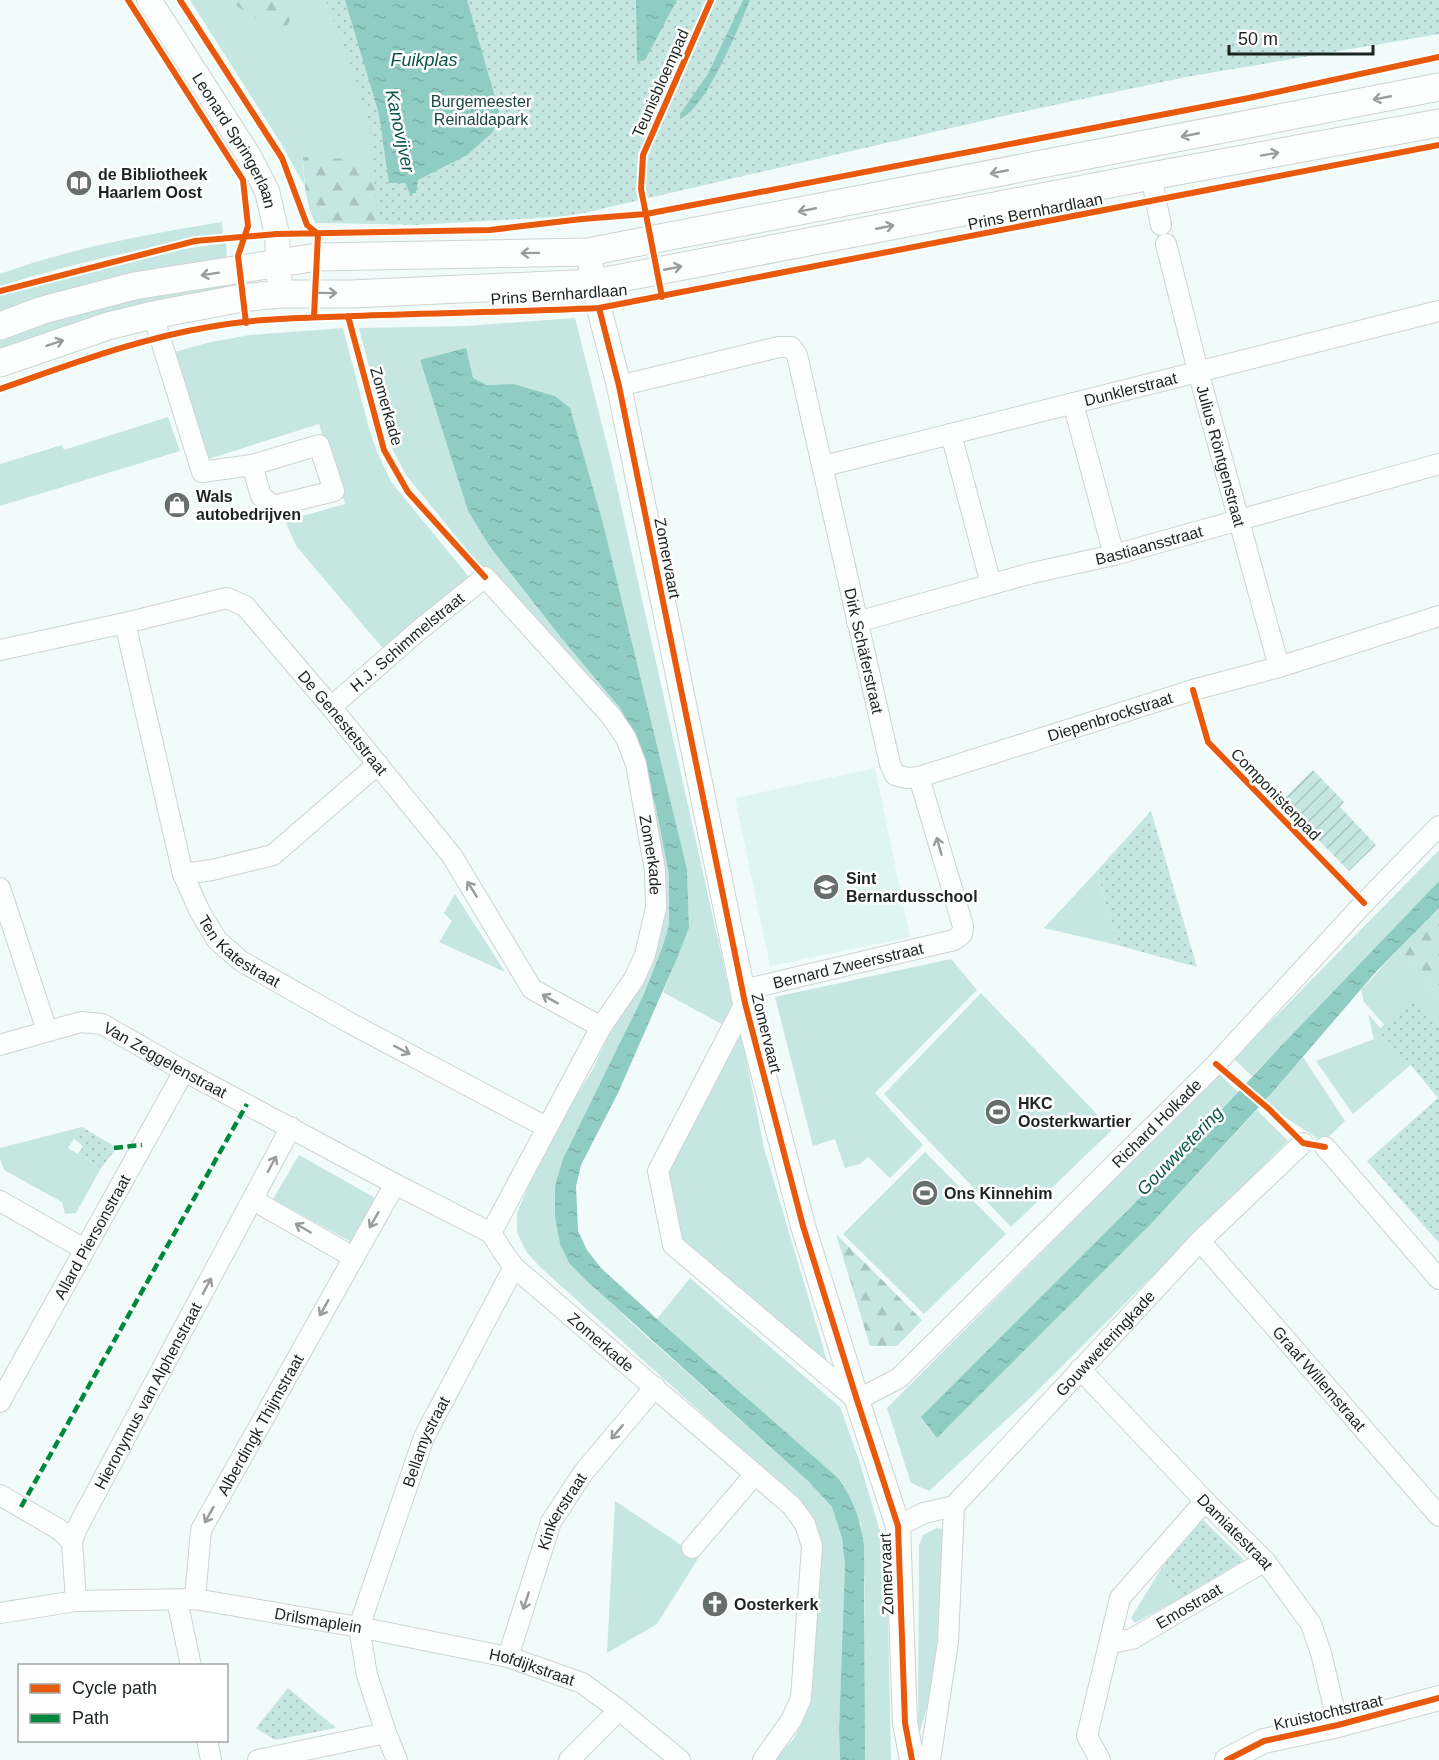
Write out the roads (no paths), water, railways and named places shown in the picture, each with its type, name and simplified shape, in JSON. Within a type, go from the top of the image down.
[{"type":"main road","points":[[0,326],[43,310],[134,286],[317,257],[588,252],[1439,87]]},
{"type":"main road","name":"Prins Bernhardlaan","points":[[0,363],[108,326],[242,298],[280,294],[351,294],[595,283],[1439,123]]},
{"type":"street","name":"Leonard Springerlaan","points":[[149,0],[249,156],[267,191],[274,214],[280,294]]},
{"type":"street","points":[[1151,176],[1161,225]]},
{"type":"street","name":"Julius Röntgenstraat","points":[[1166,244],[1198,371],[1279,667]]},
{"type":"street","name":"Zomervaart","points":[[588,252],[599,308],[619,386],[744,997],[803,1226],[898,1526],[905,1723],[912,1760]]},
{"type":"street","name":"Dunklerstraat","points":[[824,466],[1439,311]]},
{"type":"street","points":[[153,315],[202,472],[252,465]]},
{"type":"street","name":"Dirk Schäferstraat","points":[[619,386],[779,347],[791,347],[797,355],[824,466],[890,764],[895,775],[907,778],[919,777]]},
{"type":"street","points":[[1073,403],[1114,555]]},
{"type":"street","points":[[951,434],[992,584]]},
{"type":"street","name":"Bastiaansstraat","points":[[857,622],[992,584],[1114,555],[1439,464]]},
{"type":"street","name":"H.J. Schimmelstraat","points":[[332,707],[418,631],[485,577]]},
{"type":"street","name":"Zomerkade","points":[[485,577],[611,716],[626,738],[636,764],[655,870],[656,908],[645,956],[634,979],[601,1027],[491,1233],[514,1267],[792,1506],[805,1524],[812,1546],[801,1698],[792,1719],[763,1760]]},
{"type":"street","name":"De Genestetstraat","points":[[0,650],[227,598],[245,606],[332,707],[452,856],[532,989],[601,1027]]},
{"type":"street","name":"Diepenbrockstraat","points":[[919,777],[1193,690],[1279,667],[1439,616]]},
{"type":"street","name":"Ten Katestraat","points":[[125,623],[183,874],[200,912],[217,940],[241,961],[350,1023],[546,1127]]},
{"type":"street","points":[[183,874],[273,855],[378,764]]},
{"type":"street","name":"Bernard Zweersstraat","points":[[744,997],[954,940],[962,934],[963,926],[919,777]]},
{"type":"street","name":"Richard Holkade","points":[[857,1400],[899,1378],[908,1370],[1216,1064],[1364,903],[1439,826]]},
{"type":"street","points":[[0,888],[46,1031]]},
{"type":"street","name":"Zomervaart","points":[[744,997],[658,1171],[673,1245],[857,1400]]},
{"type":"street","name":"Van Zeggelenstraat","points":[[0,1045],[81,1022],[102,1024],[183,1071],[491,1233]]},
{"type":"street","name":"Allard Piersonstraat","points":[[0,1402],[183,1071]]},
{"type":"street","points":[[291,1128],[253,1200],[353,1257],[395,1184]]},
{"type":"street","name":"Gouwweteringkade","points":[[954,1506],[1200,1241],[1303,1143]]},
{"type":"street","points":[[1325,1147],[1439,1279]]},
{"type":"street","name":"Hieronymus van Alphenstraat","points":[[76,1601],[72,1542],[76,1530],[253,1200]]},
{"type":"street","points":[[0,1201],[84,1249]]},
{"type":"street","name":"Graaf Willemstraat","points":[[1200,1241],[1439,1516]]},
{"type":"street","name":"Alberdingk Thijmstraat","points":[[186,1599],[201,1530],[353,1257]]},
{"type":"street","name":"Bellamystraat","points":[[359,1627],[423,1437],[514,1267]]},
{"type":"street","name":"Damiatestraat","points":[[1080,1369],[1265,1562],[1311,1624],[1321,1653],[1338,1725]]},
{"type":"street","name":"Kinkerstraat","points":[[508,1657],[551,1522],[583,1473],[655,1387]]},
{"type":"street","points":[[692,1548],[755,1474]]},
{"type":"street","points":[[0,1495],[60,1530],[72,1542]]},
{"type":"street","points":[[1100,1760],[1087,1736],[1120,1598],[1205,1501]]},
{"type":"street","points":[[898,1526],[924,1512],[954,1506],[948,1642],[930,1760]]},
{"type":"street","name":"Emostraat","points":[[1110,1643],[1132,1639],[1265,1562]]},
{"type":"street","points":[[186,1599],[191,1664]]},
{"type":"street","name":"Drilsmaplein","points":[[0,1613],[76,1601],[186,1599],[359,1627],[367,1675],[397,1760]]},
{"type":"street","name":"Hofdijkstraat","points":[[359,1627],[508,1657],[582,1683],[620,1710],[680,1760]]},
{"type":"street","name":"Kruistochtstraat","points":[[1227,1760],[1264,1741],[1338,1725],[1439,1698]]},
{"type":"street","points":[[569,1760],[620,1710]]},
{"type":"street","points":[[258,1760],[386,1733]]},
{"type":"street","points":[[207,1742],[211,1760]]},
{"type":"water","name":"Fuikplas","points":[[345,0],[467,0],[499,111],[493,132],[467,155],[418,180],[416,193],[410,194],[405,183],[389,183],[379,114]]},
{"type":"water","points":[[636,0],[677,0],[645,60],[637,62]]},
{"type":"water","points":[[743,0],[750,0],[721,66],[700,101],[690,113],[680,119],[680,114],[708,74]]},
{"type":"water","points":[[466,348],[473,378],[487,385],[513,384],[555,396],[570,408],[603,523],[687,869],[689,928],[618,1093],[581,1165],[576,1186],[578,1231],[587,1250],[601,1268],[838,1478],[848,1494],[861,1527],[864,1546],[865,1760],[840,1760],[845,1564],[842,1538],[832,1507],[809,1482],[587,1281],[569,1263],[560,1244],[555,1217],[555,1186],[563,1159],[643,996],[661,951],[669,925],[669,875],[656,808],[637,739],[620,708],[490,547],[468,511],[420,360]]},
{"type":"water","points":[[1439,881],[1439,908],[1374,974],[1271,1094],[1150,1225],[937,1438],[921,1417],[1134,1204]]},
{"type":"place","name":"de Bibliotheek Haarlem Oost","points":[[79,183]]},
{"type":"place","name":"Wals autobedrijven","points":[[177,505]]},
{"type":"place","name":"Sint Bernardusschool","points":[[826,887]]},
{"type":"place","name":"HKC Oosterkwartier","points":[[998,1112]]},
{"type":"place","name":"Ons Kinnehim","points":[[925,1193]]},
{"type":"place","name":"Oosterkerk","points":[[715,1604]]},
{"type":"park label","name":"Burgemeester Reinaldapark","points":[[481,110]]},
{"type":"water label","name":"Kanovijver","points":[[400,131]]},
{"type":"water label","name":"Gouwwetering","points":[[1180,1151]]}]
